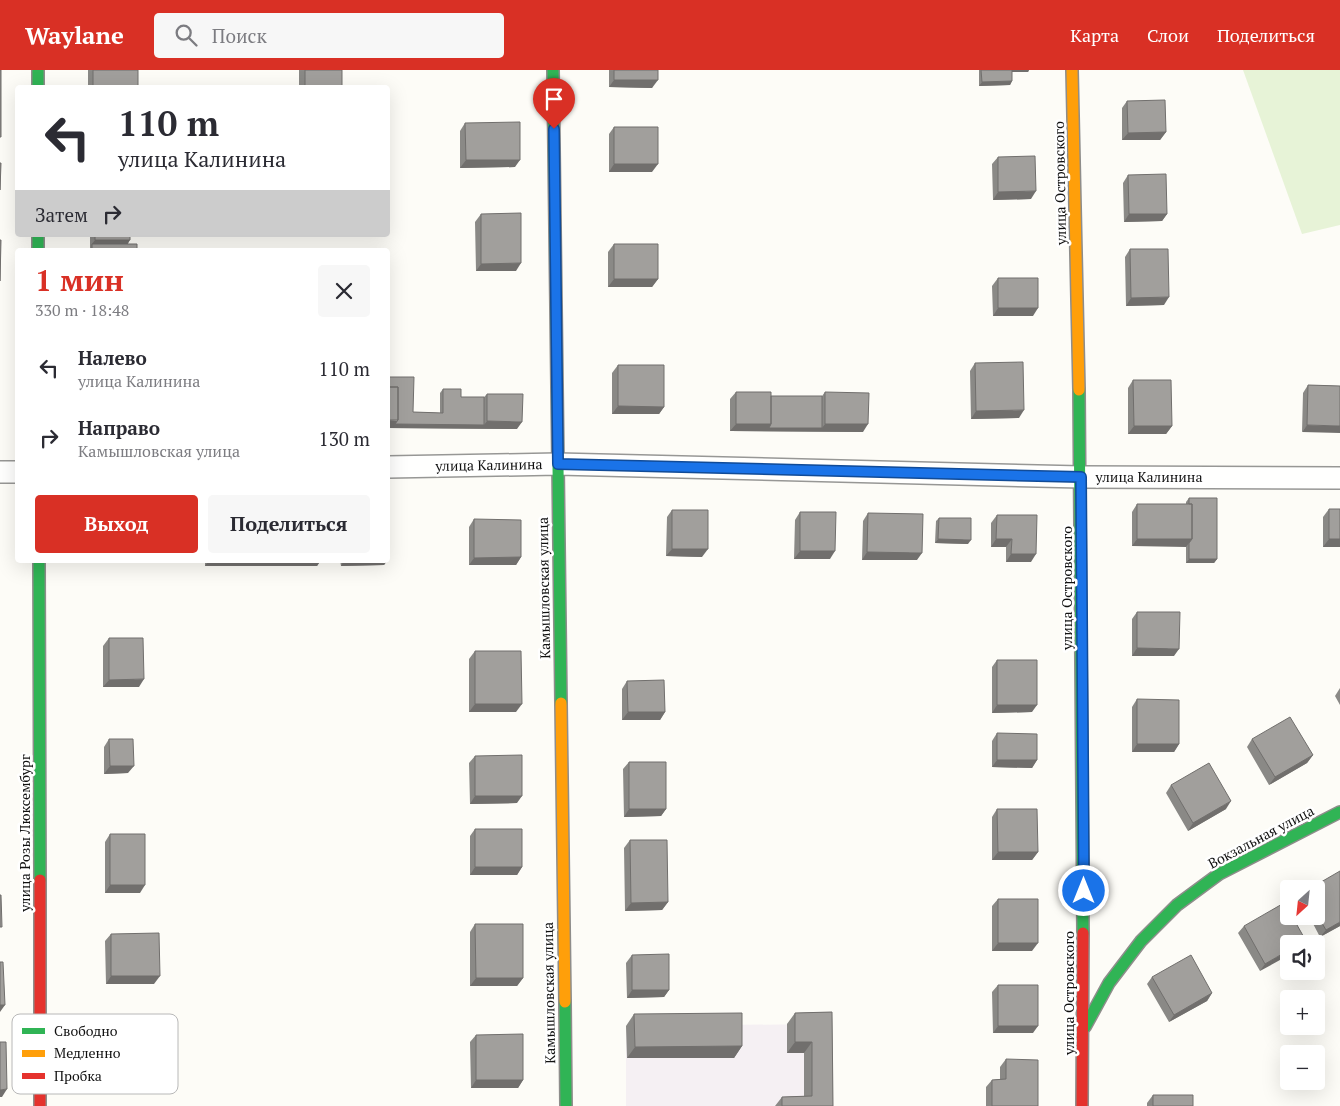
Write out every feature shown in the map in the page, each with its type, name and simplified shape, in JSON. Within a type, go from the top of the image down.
[{"type":"street","points":[[38,70],[38,85]]},
{"type":"street","name":"Камышловская улица","points":[[553,70],[566,1106]]},
{"type":"street","name":"улица Островского","points":[[1072,70],[1081,477],[1084,1029],[1082,1106]]},
{"type":"street","name":"улица Калинина","points":[[390,466],[558,464],[1081,477],[1340,478]]},
{"type":"street","points":[[0,472],[15,472]]},
{"type":"street","name":"улица Розы Люксембург","points":[[39,563],[40,1014]]},
{"type":"street","name":"Вокзальная улица","points":[[1084,1029],[1109,984],[1125,962],[1141,941],[1177,905],[1219,874],[1340,812]]},
{"type":"shaded area","points":[[824,1024],[825,1106],[626,1106],[626,1026]]},
{"type":"green space","points":[[1243,70],[1340,70],[1340,225],[1302,234]]},
{"type":"building","points":[[1,70],[1,137],[0,137]]},
{"type":"building","points":[[93,70],[138,70],[138,85],[93,85]]},
{"type":"building","points":[[305,70],[342,70],[342,85],[305,85]]},
{"type":"building","points":[[614,70],[658,70],[658,80],[614,80]]},
{"type":"building","points":[[981,70],[1012,70],[1012,81],[982,82]]},
{"type":"building","points":[[1165,100],[1166,132],[1128,133],[1127,101]]},
{"type":"building","points":[[520,122],[520,160],[466,160],[465,123]]},
{"type":"building","points":[[614,127],[658,127],[658,164],[614,164]]},
{"type":"building","points":[[1035,156],[1036,191],[998,192],[998,157]]},
{"type":"building","points":[[1166,174],[1167,214],[1129,214],[1128,175]]},
{"type":"building","points":[[521,213],[521,263],[481,264],[481,214]]},
{"type":"building","points":[[95,237],[130,237],[130,240],[95,240]]},
{"type":"building","points":[[0,240],[1,240],[0,281]]},
{"type":"building","points":[[92,244],[137,244],[137,248],[92,248]]},
{"type":"building","points":[[614,244],[658,244],[658,279],[614,279]]},
{"type":"building","points":[[1130,249],[1168,249],[1169,297],[1131,298]]},
{"type":"building","points":[[998,278],[1038,278],[1038,308],[998,308]]},
{"type":"building","points":[[1023,362],[1024,410],[976,411],[975,363]]},
{"type":"building","points":[[618,365],[664,365],[664,407],[618,406]]},
{"type":"building","points":[[390,377],[414,377],[413,412],[443,413],[443,389],[461,389],[461,397],[484,397],[484,425],[395,424],[398,420],[398,387],[390,387]]},
{"type":"building","points":[[1133,380],[1171,380],[1172,426],[1134,426]]},
{"type":"building","points":[[1308,385],[1340,386],[1340,426],[1307,425]]},
{"type":"building","points":[[390,387],[398,387],[398,420],[390,420]]},
{"type":"building","points":[[736,392],[771,392],[771,424],[736,424]]},
{"type":"building","points":[[825,392],[869,393],[868,424],[825,424]]},
{"type":"building","points":[[487,394],[523,394],[522,422],[487,421]]},
{"type":"building","points":[[771,396],[822,396],[822,428],[769,428],[771,424]]},
{"type":"building","points":[[1189,498],[1217,498],[1217,559],[1189,559],[1189,543],[1192,539],[1192,504],[1189,504]]},
{"type":"building","points":[[1137,504],[1192,504],[1192,539],[1137,539]]},
{"type":"building","points":[[1329,509],[1340,509],[1340,539],[1329,539]]},
{"type":"building","points":[[672,510],[708,510],[708,549],[672,549]]},
{"type":"building","points":[[800,512],[836,512],[835,551],[800,551]]},
{"type":"building","points":[[868,513],[923,514],[922,553],[867,552]]},
{"type":"building","points":[[997,515],[1037,515],[1036,554],[1011,554],[1012,539],[996,539]]},
{"type":"building","points":[[939,518],[971,518],[971,540],[938,539]]},
{"type":"building","points":[[474,519],[521,520],[521,557],[474,558]]},
{"type":"building","points":[[1137,612],[1180,612],[1179,649],[1137,648]]},
{"type":"building","points":[[109,638],[143,638],[144,679],[109,680]]},
{"type":"building","points":[[475,651],[521,651],[522,704],[475,704]]},
{"type":"building","points":[[997,660],[1037,660],[1037,705],[997,705]]},
{"type":"building","points":[[664,680],[665,712],[628,712],[627,681]]},
{"type":"building","points":[[1137,699],[1179,700],[1179,744],[1137,744]]},
{"type":"building","points":[[1290,717],[1313,755],[1275,777],[1252,739]]},
{"type":"building","points":[[997,733],[1037,734],[1037,760],[997,760]]},
{"type":"building","points":[[109,739],[133,739],[134,766],[110,766]]},
{"type":"building","points":[[522,755],[522,796],[475,796],[475,756]]},
{"type":"building","points":[[629,762],[666,762],[666,809],[629,809]]},
{"type":"building","points":[[1209,763],[1231,801],[1193,823],[1171,785]]},
{"type":"building","points":[[997,809],[1037,809],[1038,852],[998,852]]},
{"type":"building","points":[[475,829],[522,829],[522,867],[475,867]]},
{"type":"building","points":[[110,834],[145,834],[145,885],[110,885]]},
{"type":"building","points":[[630,840],[667,840],[668,902],[631,903]]},
{"type":"building","points":[[1340,871],[1340,922],[1326,930],[1323,925],[1325,925],[1324,880]]},
{"type":"building","points":[[1,895],[2,927],[0,927]]},
{"type":"building","points":[[998,899],[1038,899],[1038,943],[998,943]]},
{"type":"building","points":[[1280,905],[1280,925],[1297,925],[1303,935],[1280,935],[1280,955],[1265,964],[1244,926]]},
{"type":"building","points":[[475,924],[523,924],[523,978],[476,978]]},
{"type":"building","points":[[159,933],[160,976],[111,976],[111,934]]},
{"type":"building","points":[[669,954],[669,990],[632,990],[632,955]]},
{"type":"building","points":[[1191,955],[1212,993],[1174,1015],[1152,977]]},
{"type":"building","points":[[0,962],[3,962],[5,1005],[0,1005]]},
{"type":"building","points":[[998,985],[1038,985],[1038,1026],[998,1026]]},
{"type":"building","points":[[832,1012],[833,1106],[782,1106],[782,1097],[812,1096],[812,1042],[795,1042],[795,1013]]},
{"type":"building","points":[[742,1013],[742,1046],[635,1047],[634,1014]]},
{"type":"building","points":[[523,1034],[523,1080],[476,1080],[476,1035]]},
{"type":"building","points":[[0,1042],[6,1042],[7,1089],[0,1090]]},
{"type":"building","points":[[1006,1059],[1038,1060],[1038,1106],[992,1106],[992,1080],[1006,1079]]},
{"type":"building","points":[[1153,1095],[1193,1095],[1193,1106],[1153,1106]]},
{"type":"traffic: fast","points":[[38,70],[38,85]]},
{"type":"traffic: fast","points":[[553,70],[561,703]]},
{"type":"traffic: fast","points":[[38,237],[38,248]]},
{"type":"traffic: fast","points":[[1079,390],[1083,933]]},
{"type":"traffic: fast","points":[[39,563],[40,880]]},
{"type":"traffic: fast","points":[[1085,1027],[1109,983],[1141,941],[1177,905],[1219,874],[1340,812]]},
{"type":"traffic: fast","points":[[565,1002],[566,1106]]},
{"type":"traffic: slow","points":[[1072,70],[1079,390]]},
{"type":"traffic: slow","points":[[561,703],[565,1002]]},
{"type":"traffic: jam","points":[[40,880],[40,1014]]},
{"type":"traffic: jam","points":[[1082,1106],[1083,933]]},
{"type":"traffic: jam","points":[[40,1094],[40,1106]]},
{"type":"route","points":[[554,129],[558,464],[1081,477],[1084,891]]}]
